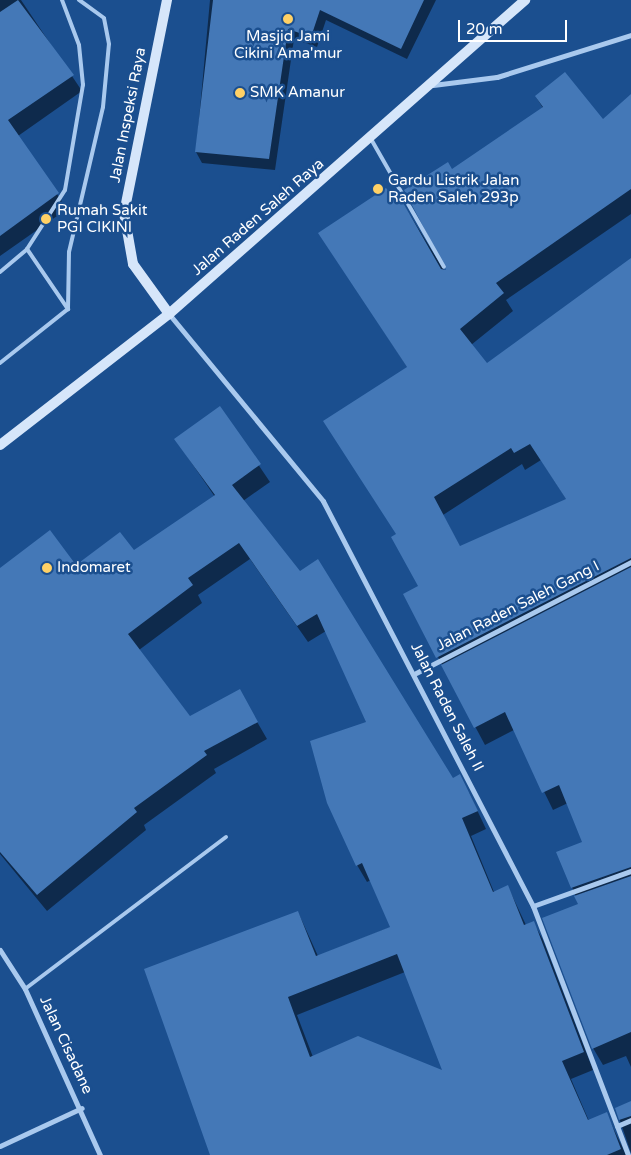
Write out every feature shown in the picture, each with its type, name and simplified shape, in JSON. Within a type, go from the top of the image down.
[{"type":"main road","name":"Jalan Inspeksi Raya","points":[[167,0],[124,213],[133,264],[169,314]]},
{"type":"main road","name":"Jalan Raden Saleh Raya","points":[[0,445],[169,314],[433,85],[526,0]]},
{"type":"street","points":[[433,85],[497,77],[631,35]]},
{"type":"street","name":"Jalan Raden Saleh II","points":[[169,314],[323,501],[416,673],[533,906],[628,1155]]},
{"type":"street","name":"Jalan Raden Saleh Gang I","points":[[416,673],[631,562]]},
{"type":"street","points":[[533,906],[631,870]]},
{"type":"street","name":"Jalan Cisadane","points":[[0,950],[26,989],[82,1108],[100,1155]]},
{"type":"street","points":[[0,1146],[82,1108]]},
{"type":"street","points":[[617,1126],[631,1120]]},
{"type":"lane","points":[[0,272],[27,249],[52,215],[65,190],[80,107],[82,58],[62,0]]},
{"type":"lane","points":[[68,309],[69,252],[103,107],[110,44],[104,18],[79,0]]},
{"type":"lane","points":[[371,139],[444,267]]},
{"type":"lane","points":[[27,249],[68,309]]},
{"type":"lane","points":[[0,363],[68,309]]},
{"type":"lane","points":[[26,989],[226,837]]},
{"type":"building","points":[[18,0],[74,75],[8,120],[59,193],[0,236],[0,12]]},
{"type":"building","name":"SMK Amanur","points":[[213,0],[424,0],[401,49],[320,10],[311,37],[288,29],[269,159],[195,152]]},
{"type":"building","points":[[565,72],[603,119],[631,94],[631,189],[496,283],[504,293],[460,329],[487,363],[631,258],[631,558],[436,658],[403,594],[418,586],[391,537],[396,534],[323,421],[407,367],[318,233],[386,188],[393,197],[398,194],[441,269],[446,270],[404,190],[448,162],[452,169],[543,107],[535,96]],"holes":[[[530,444],[566,499],[460,546],[434,497],[511,448],[514,453]]]},
{"type":"building","points":[[220,406],[261,464],[232,485],[300,571],[318,559],[453,778],[460,774],[478,811],[462,818],[493,892],[508,885],[524,925],[534,921],[584,1052],[562,1061],[588,1120],[607,1112],[621,1149],[607,1155],[210,1155],[144,969],[298,911],[316,956],[390,927],[362,863],[356,866],[327,803],[310,741],[366,722],[317,614],[297,626],[239,543],[188,578],[193,585],[128,634],[190,716],[240,689],[258,722],[204,751],[207,755],[134,808],[137,812],[37,895],[0,852],[0,568],[50,530],[76,565],[120,532],[134,550],[215,495],[174,439]],"holes":[[[397,954],[442,1070],[358,1036],[310,1057],[288,997]]]},
{"type":"building","points":[[631,567],[631,867],[571,888],[556,852],[582,842],[559,785],[542,793],[505,712],[474,728],[441,665]]},
{"type":"building","points":[[631,876],[631,1032],[592,1049],[542,918],[578,904],[574,896]]},
{"type":"building","points":[[631,1101],[631,1116],[619,1120],[615,1108]]},
{"type":"place","name":"Masjid Jami Cikini Ama'mur","points":[[288,19]]},
{"type":"place","name":"SMK Amanur","points":[[240,93]]},
{"type":"place","name":"Gardu Listrik Jalan Raden Saleh 293p","points":[[378,189]]},
{"type":"place","name":"Rumah Sakit PGI CIKINI","points":[[46,219]]},
{"type":"place","name":"Indomaret","points":[[47,568]]}]
